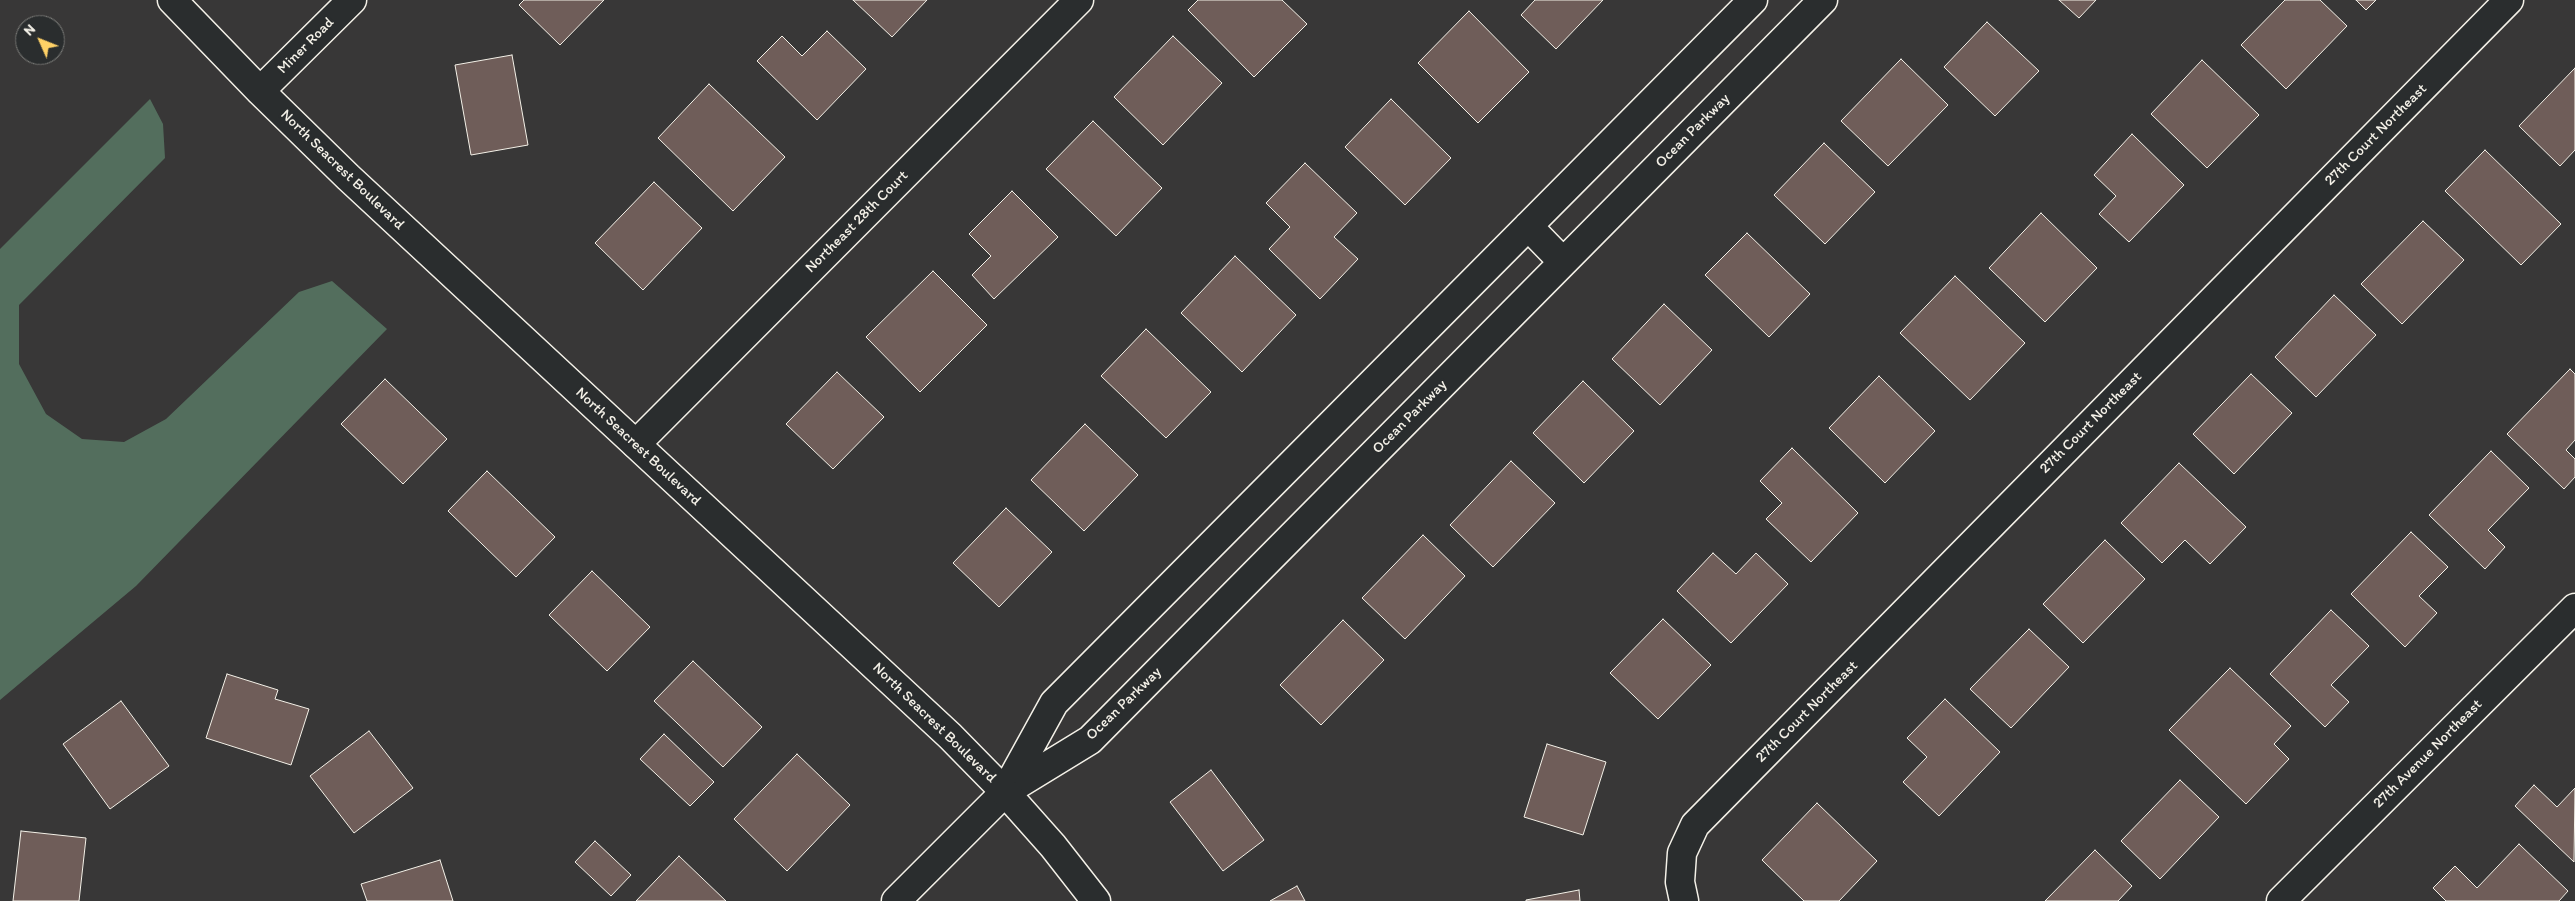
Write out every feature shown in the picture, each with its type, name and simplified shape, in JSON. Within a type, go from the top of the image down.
[{"type":"street","name":"North Seacrest Boulevard","points":[[172,0],[260,91],[355,184],[940,726],[1005,792],[1054,846],[1096,901]]},
{"type":"street","name":"Miner Road","points":[[260,91],[352,0]]},
{"type":"street","name":"Northeast 28th Court","points":[[636,444],[1079,0]]},
{"type":"street","points":[[896,901],[1005,792],[1054,702],[1753,0]]},
{"type":"street","name":"Ocean Parkway","points":[[1005,792],[1090,740],[1822,0]]},
{"type":"street","name":"27th Court Northeast","points":[[1684,901],[1680,882],[1682,853],[1695,825],[2509,0]]},
{"type":"street","points":[[1528,226],[1563,262]]},
{"type":"street","name":"27th Avenue Northeast","points":[[2281,901],[2575,608]]},
{"type":"green space","points":[[150,99],[163,124],[165,158],[19,305],[19,364],[46,414],[82,439],[124,442],[166,419],[299,292],[332,281],[387,329],[136,586],[0,700],[0,249]]},
{"type":"building","points":[[524,0],[604,0],[560,45],[519,5]]},
{"type":"building","points":[[853,0],[927,0],[892,37]]},
{"type":"building","points":[[1198,0],[1282,0],[1307,24],[1254,77],[1188,10]]},
{"type":"building","points":[[1535,0],[1603,0],[1556,49],[1521,15]]},
{"type":"building","points":[[2059,0],[2096,0],[2079,18]]},
{"type":"building","points":[[2285,0],[2320,0],[2347,26],[2286,89],[2241,45]]},
{"type":"building","points":[[2356,0],[2376,0],[2366,10]]},
{"type":"building","points":[[1469,11],[1529,72],[1478,123],[1418,63]]},
{"type":"building","points":[[1987,22],[2039,71],[1995,116],[1944,67]]},
{"type":"building","points":[[827,31],[866,69],[817,120],[757,61],[782,36],[802,56]]},
{"type":"building","points":[[1173,36],[1222,83],[1163,145],[1114,97]]},
{"type":"building","points":[[512,55],[528,145],[471,155],[455,65]]},
{"type":"building","points":[[1901,59],[1948,105],[1888,166],[1841,121]]},
{"type":"building","points":[[2202,60],[2259,115],[2207,168],[2151,114]]},
{"type":"building","points":[[2575,68],[2575,150],[2560,166],[2519,126]]},
{"type":"building","points":[[709,84],[785,157],[733,211],[658,138]]},
{"type":"building","points":[[1391,99],[1451,158],[1405,205],[1345,147]]},
{"type":"building","points":[[1093,121],[1162,188],[1116,236],[1046,169]]},
{"type":"building","points":[[2132,134],[2184,185],[2129,242],[2099,214],[2116,196],[2094,175]]},
{"type":"building","points":[[1824,143],[1875,192],[1825,244],[1774,195]]},
{"type":"building","points":[[2485,150],[2561,224],[2521,265],[2445,191]]},
{"type":"building","points":[[1305,163],[1357,213],[1334,237],[1358,259],[1320,299],[1269,249],[1290,227],[1266,203]]},
{"type":"building","points":[[654,182],[702,228],[643,290],[595,243]]},
{"type":"building","points":[[1012,191],[1058,237],[994,299],[972,275],[991,256],[969,234]]},
{"type":"building","points":[[2041,213],[2097,268],[2045,322],[1989,268]]},
{"type":"building","points":[[2423,221],[2464,260],[2402,324],[2361,284]]},
{"type":"building","points":[[1747,233],[1810,294],[1769,337],[1705,275]]},
{"type":"building","points":[[1235,256],[1296,315],[1242,372],[1181,313]]},
{"type":"building","points":[[933,271],[987,325],[920,392],[866,337]]},
{"type":"building","points":[[1955,276],[2025,343],[1970,400],[1900,333]]},
{"type":"building","points":[[2334,295],[2376,335],[2316,397],[2275,357]]},
{"type":"building","points":[[1664,304],[1712,350],[1660,405],[1612,359]]},
{"type":"building","points":[[1146,329],[1211,392],[1166,438],[1101,376]]},
{"type":"building","points":[[2570,369],[2575,374],[2575,440],[2566,450],[2575,459],[2575,477],[2564,489],[2507,434]]},
{"type":"building","points":[[837,372],[884,417],[833,469],[786,424]]},
{"type":"building","points":[[2251,374],[2292,413],[2234,474],[2193,434]]},
{"type":"building","points":[[1879,376],[1935,431],[1885,483],[1829,428]]},
{"type":"building","points":[[385,379],[447,439],[403,484],[341,424]]},
{"type":"building","points":[[1583,381],[1634,431],[1584,483],[1533,433]]},
{"type":"building","points":[[1085,424],[1138,475],[1084,531],[1031,480]]},
{"type":"building","points":[[1792,448],[1858,513],[1811,562],[1766,519],[1782,503],[1760,481]]},
{"type":"building","points":[[2491,451],[2529,488],[2488,530],[2505,547],[2485,569],[2429,515]]},
{"type":"building","points":[[1511,461],[1555,503],[1493,567],[1450,525]]},
{"type":"building","points":[[2179,463],[2246,527],[2210,564],[2185,540],[2162,563],[2121,523]]},
{"type":"building","points":[[487,471],[555,537],[516,577],[448,511]]},
{"type":"building","points":[[1006,508],[1052,552],[999,607],[953,563]]},
{"type":"building","points":[[2411,532],[2448,567],[2419,596],[2437,613],[2405,647],[2351,594]]},
{"type":"building","points":[[1423,535],[1465,576],[1405,639],[1362,598]]},
{"type":"building","points":[[2105,540],[2145,579],[2083,643],[2043,604]]},
{"type":"building","points":[[1713,553],[1736,574],[1756,553],[1788,584],[1731,643],[1677,591]]},
{"type":"building","points":[[592,571],[650,627],[607,671],[549,615]]},
{"type":"building","points":[[2331,610],[2369,646],[2331,685],[2349,702],[2325,727],[2270,674]]},
{"type":"building","points":[[1663,619],[1711,665],[1658,719],[1610,673]]},
{"type":"building","points":[[1343,620],[1384,660],[1321,725],[1280,685]]},
{"type":"building","points":[[2029,629],[2069,667],[2011,728],[1970,689]]},
{"type":"building","points":[[693,661],[762,727],[723,767],[654,701]]},
{"type":"building","points":[[2230,668],[2291,726],[2274,744],[2289,759],[2246,804],[2169,730]]},
{"type":"building","points":[[227,674],[278,690],[275,699],[309,709],[291,765],[206,738]]},
{"type":"building","points":[[1945,699],[2000,752],[1939,816],[1903,782],[1927,757],[1907,738]]},
{"type":"building","points":[[121,701],[169,766],[110,809],[63,744]]},
{"type":"building","points":[[369,731],[413,788],[354,833],[310,776]]},
{"type":"building","points":[[664,734],[714,782],[690,806],[640,759]]},
{"type":"building","points":[[1547,744],[1606,762],[1583,835],[1524,817]]},
{"type":"building","points":[[797,754],[850,805],[787,871],[734,819]]},
{"type":"building","points":[[1211,770],[1264,840],[1223,871],[1170,802]]},
{"type":"building","points":[[2180,780],[2219,817],[2160,879],[2121,841]]},
{"type":"building","points":[[2534,785],[2557,807],[2575,788],[2574,862],[2515,806]]},
{"type":"building","points":[[1817,803],[1877,861],[1839,901],[1804,901],[1762,860]]},
{"type":"building","points":[[21,831],[86,838],[79,901],[13,901]]},
{"type":"building","points":[[595,841],[631,875],[611,896],[575,862]]},
{"type":"building","points":[[2519,844],[2568,891],[2559,901],[2446,901],[2433,888],[2455,866],[2477,888]]},
{"type":"building","points":[[2095,850],[2132,886],[2118,901],[2045,901]]},
{"type":"building","points":[[679,856],[726,901],[636,901]]},
{"type":"building","points":[[440,860],[453,901],[367,901],[361,884]]},
{"type":"building","points":[[1297,886],[1305,901],[1270,901]]},
{"type":"building","points":[[1579,890],[1580,901],[1526,901],[1526,900]]}]
